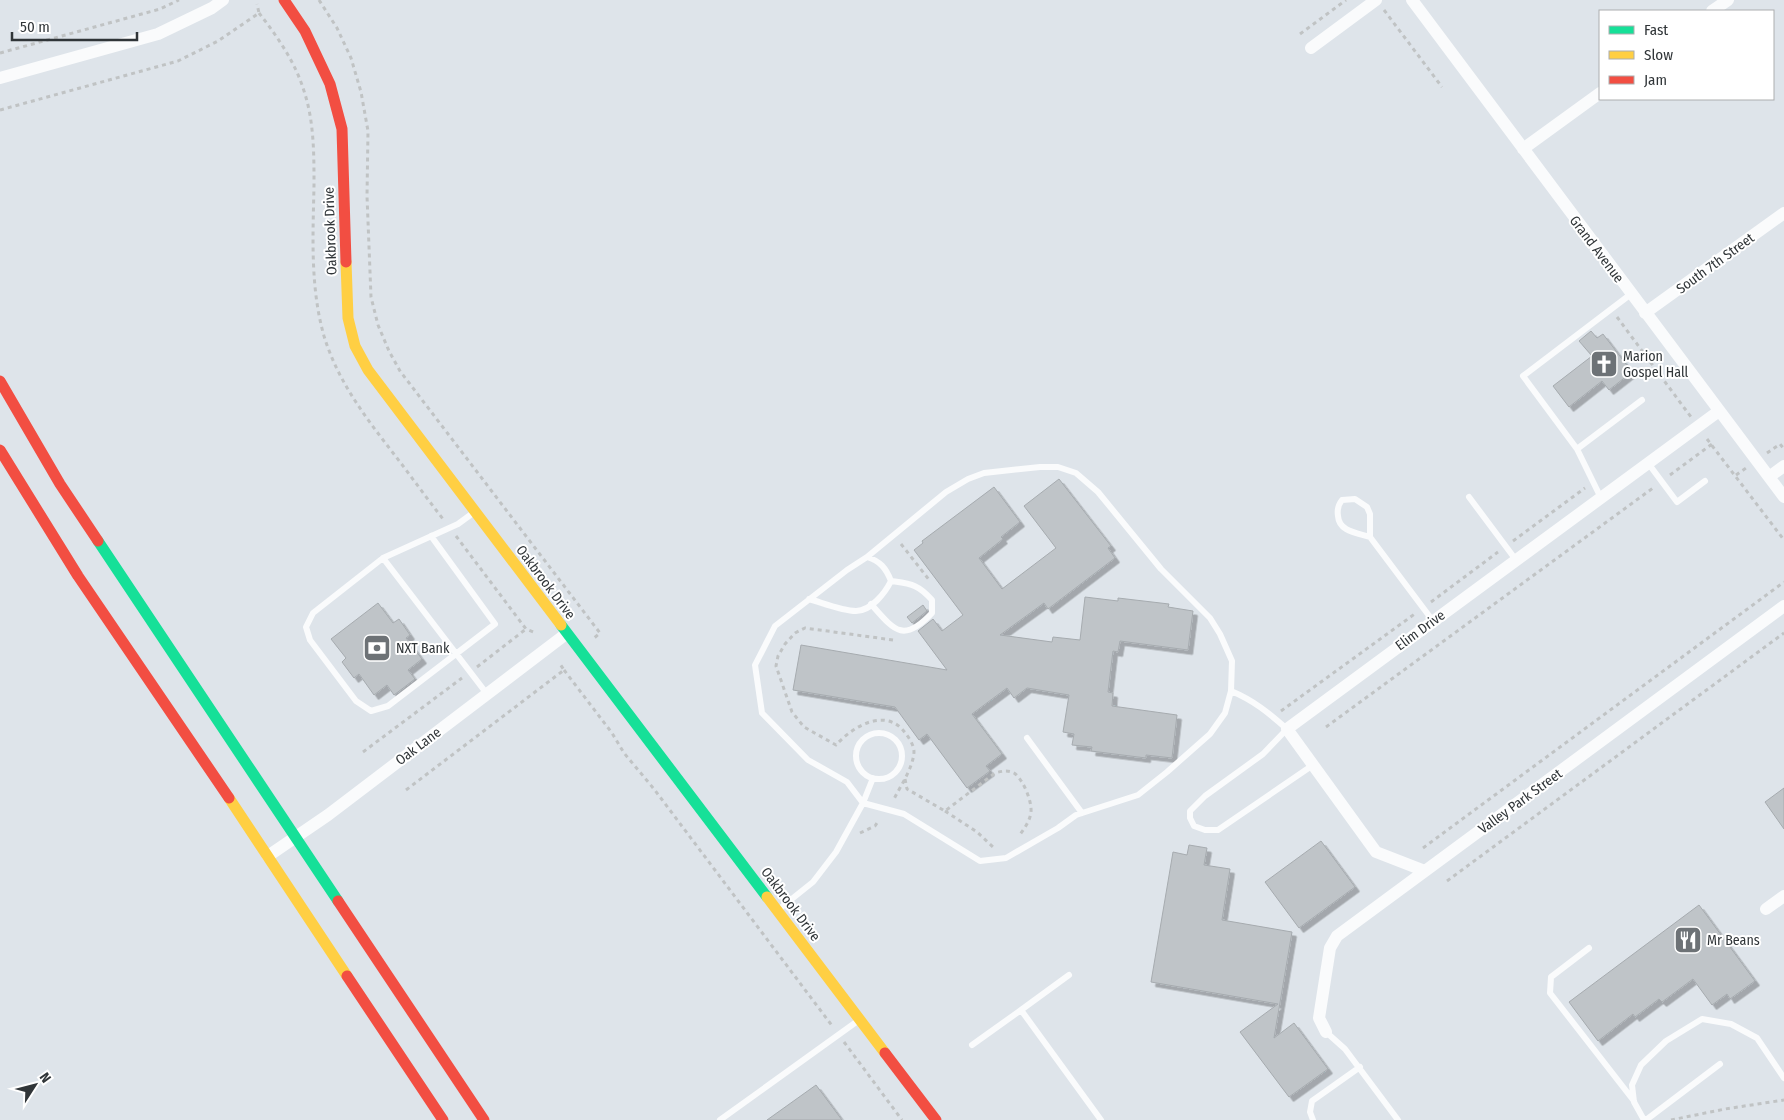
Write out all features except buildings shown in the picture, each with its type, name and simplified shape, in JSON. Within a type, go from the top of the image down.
[{"type":"main road","name":"Oakbrook Drive","points":[[284,0],[305,31],[330,84],[342,129],[348,318],[355,346],[368,370],[566,634],[936,1120]]},
{"type":"main road","points":[[0,381],[60,484],[484,1120]]},
{"type":"main road","points":[[0,450],[78,576],[268,856],[443,1120]]},
{"type":"street","points":[[0,78],[158,34],[212,8],[223,0]]},
{"type":"street","name":"Grand Avenue","points":[[1412,0],[1784,497]]},
{"type":"street","points":[[1713,10],[1728,0]]},
{"type":"street","points":[[1311,48],[1380,4]]},
{"type":"street","points":[[1523,149],[1599,94]]},
{"type":"street","name":"South 7th Street","points":[[1645,313],[1784,213]]},
{"type":"street","name":"Elim Drive","points":[[1287,729],[1719,411]]},
{"type":"street","points":[[1769,477],[1784,466]]},
{"type":"street","name":"Valley Park Street","points":[[1326,1032],[1319,1018],[1330,948],[1337,936],[1784,606]]},
{"type":"street","name":"Oak Lane","points":[[268,856],[328,816],[566,634]]},
{"type":"street","points":[[1287,729],[1376,852],[1425,871]]},
{"type":"street","points":[[1766,909],[1784,896]]},
{"type":"lane","points":[[1601,498],[1577,449],[1523,376],[1631,294]]},
{"type":"lane","points":[[1577,449],[1642,400]]},
{"type":"lane","points":[[1648,463],[1677,502],[1705,481]]},
{"type":"lane","points":[[1058,467],[1076,473],[1098,492],[1161,569],[1210,618],[1220,634],[1232,661],[1231,691],[1225,713],[1210,734],[1138,795],[1076,815],[1058,828],[1006,858],[980,861],[904,814],[862,803],[847,782],[808,760],[762,714],[755,664],[775,626],[809,599],[867,557],[946,492],[968,479],[984,473],[1058,467]]},
{"type":"lane","points":[[1469,497],[1516,560]]},
{"type":"lane","points":[[1370,537],[1370,514],[1367,507],[1354,499],[1342,500],[1337,511],[1340,525],[1370,537],[1433,621]]},
{"type":"lane","points":[[431,536],[495,624],[388,706],[371,711],[356,701],[310,640],[306,627],[313,613],[383,558],[431,536],[458,524],[474,512]]},
{"type":"lane","points":[[867,557],[879,562],[887,570],[891,581]]},
{"type":"lane","points":[[383,558],[487,694]]},
{"type":"lane","points":[[809,599],[854,611],[862,610],[883,594],[891,581]]},
{"type":"lane","points":[[870,604],[889,625],[902,632],[910,631],[921,625],[932,613],[932,600],[922,589],[914,584],[891,581]]},
{"type":"lane","points":[[1231,691],[1247,698],[1264,709],[1287,729],[1263,754],[1205,796],[1190,811],[1190,818],[1194,826],[1205,830],[1218,830],[1313,765]]},
{"type":"lane","points":[[884,733],[896,741],[902,754],[901,761],[894,774],[887,777],[873,778],[866,775],[860,769],[856,754],[862,740],[868,735],[884,733]]},
{"type":"lane","points":[[1027,738],[1082,813]]},
{"type":"lane","points":[[777,910],[813,882],[836,852],[873,778]]},
{"type":"lane","points":[[1589,948],[1551,977],[1550,993],[1634,1102],[1645,1120],[1720,1064]]},
{"type":"lane","points":[[972,1045],[1069,975]]},
{"type":"lane","points":[[1021,1010],[1101,1120]]},
{"type":"lane","points":[[720,1120],[860,1019]]},
{"type":"lane","points":[[1634,1102],[1632,1085],[1640,1065],[1666,1041],[1702,1019],[1731,1024],[1758,1038],[1784,1078]]},
{"type":"lane","points":[[1326,1032],[1346,1049],[1398,1120]]},
{"type":"lane","points":[[1313,1120],[1310,1112],[1312,1102],[1360,1067]]},
{"type":"path","points":[[0,53],[160,9],[179,0]]},
{"type":"path","points":[[319,0],[337,28],[351,58],[361,92],[368,131],[367,196],[371,297],[378,326],[389,352],[400,371],[600,633],[592,640]]},
{"type":"path","points":[[1300,34],[1346,0]]},
{"type":"path","points":[[0,110],[178,61],[218,41],[259,13],[257,4]]},
{"type":"path","points":[[1380,4],[1442,87]]},
{"type":"path","points":[[1611,309],[1693,419]]},
{"type":"path","points":[[1707,439],[1784,540]]},
{"type":"path","points":[[1326,727],[1712,444]]},
{"type":"path","points":[[1766,454],[1780,444],[1784,449]]},
{"type":"path","points":[[1736,475],[1749,466]]},
{"type":"path","points":[[901,544],[932,584]]},
{"type":"path","points":[[1423,848],[1784,582]]},
{"type":"path","points":[[894,799],[910,766],[914,751],[911,740],[904,730],[890,722],[881,720],[866,723],[850,731],[836,745],[804,727],[792,712],[776,666],[778,656],[786,644],[795,634],[805,628],[895,640]]},
{"type":"path","points":[[364,752],[526,629]]},
{"type":"path","points":[[1447,880],[1784,633]]},
{"type":"path","points":[[560,664],[612,733],[624,753],[650,783],[902,1120]]},
{"type":"path","points":[[406,790],[564,670]]},
{"type":"path","points":[[945,811],[995,773],[1004,770],[1015,774],[1030,796],[1031,812],[1019,837],[1013,840]]},
{"type":"path","points":[[904,778],[907,789],[977,832],[993,848],[1000,846]]},
{"type":"path","points":[[767,940],[774,935]]},
{"type":"path","points":[[1671,1120],[1784,1100]]},
{"type":"traffic: fast","points":[[98,541],[338,901]]},
{"type":"traffic: fast","points":[[561,625],[767,897]]},
{"type":"traffic: slow","points":[[346,262],[348,318],[355,346],[368,370],[561,625]]},
{"type":"traffic: slow","points":[[229,798],[347,976]]},
{"type":"traffic: slow","points":[[767,897],[885,1053]]},
{"type":"traffic: jam","points":[[284,0],[305,31],[330,84],[342,129],[346,262]]},
{"type":"traffic: jam","points":[[0,381],[60,484],[98,541]]},
{"type":"traffic: jam","points":[[0,450],[78,576],[229,798]]},
{"type":"traffic: jam","points":[[338,901],[484,1120]]},
{"type":"traffic: jam","points":[[347,976],[443,1120]]},
{"type":"traffic: jam","points":[[885,1053],[936,1120]]},
{"type":"place","name":"Marion Gospel Hall","points":[[1604,364]]},
{"type":"place","name":"NXT Bank","points":[[377,648]]},
{"type":"place","name":"Mr Beans","points":[[1688,940]]}]
